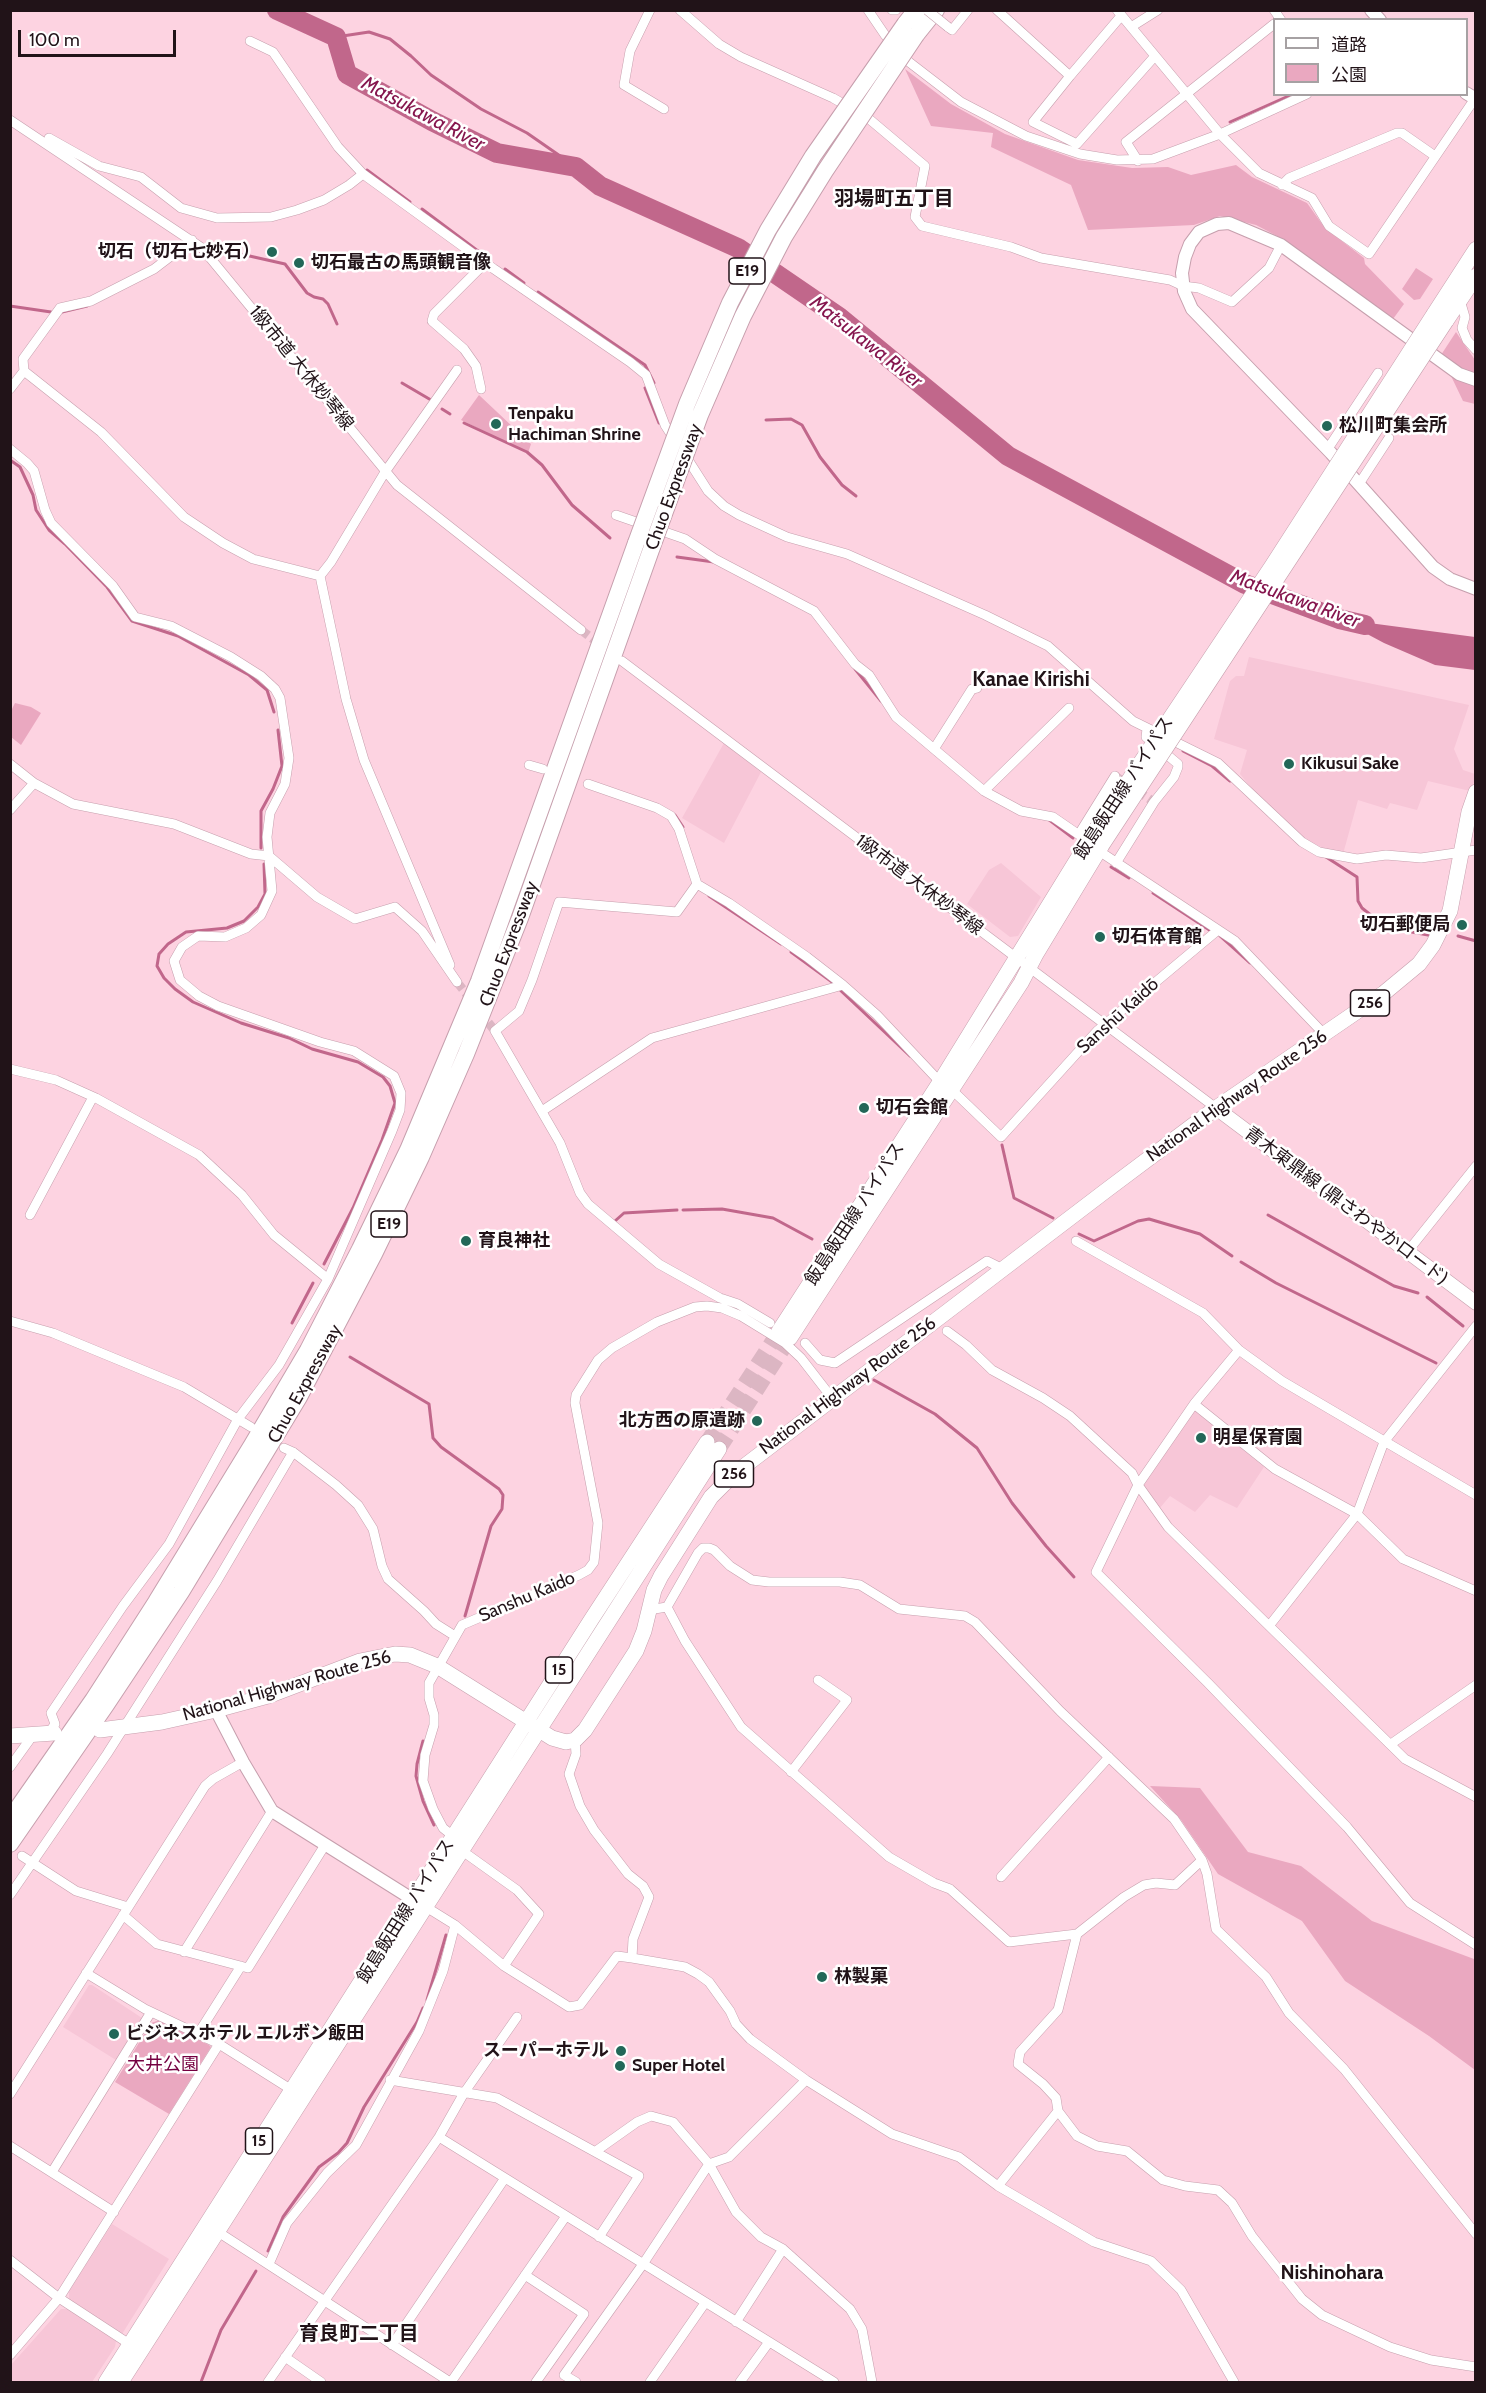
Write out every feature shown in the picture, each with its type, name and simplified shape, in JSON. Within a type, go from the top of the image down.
[{"type":"highway","name":"Chuo Expressway","points":[[16,1850],[106,1705],[181,1592],[288,1415],[374,1254],[435,1126],[512,939],[644,545],[692,393],[730,303],[762,241],[819,147],[902,20],[916,10]]},
{"type":"highway","name":"Chuo Expressway","points":[[902,20],[936,10]]},
{"type":"highway","name":"Chuo Expressway","points":[[10,1819],[143,1622],[246,1455],[308,1350],[360,1249],[408,1150],[479,981],[644,545]]},
{"type":"main road","name":"飯島飯田線 バイパス","points":[[945,1085],[1016,958],[1440,317],[1476,249]]},
{"type":"main road","name":"飯島飯田線 バイパス","points":[[1440,317],[1460,300],[1476,276]]},
{"type":"main road","name":"National Highway Route 256","points":[[100,1730],[123,1728],[216,1710],[268,1696],[380,1655],[410,1655],[437,1666],[559,1741],[575,1740],[585,1730],[636,1651],[661,1576],[711,1497],[734,1474],[1216,1108],[1390,988],[1427,955],[1444,927],[1468,852],[1469,812],[1476,792]]},
{"type":"main road","name":"飯島飯田線 バイパス","points":[[780,1331],[945,1085],[1030,968],[1092,842]]},
{"type":"main road","name":"青木東鼎線 (鼎さわやかロード)","points":[[1216,1108],[1476,1303]]},
{"type":"main road","name":"飯島飯田線 バイパス","points":[[121,2382],[136,2348],[298,2093],[420,1904],[540,1730],[713,1445],[526,1722],[453,1836],[420,1904]]},
{"type":"main road","points":[[10,1736],[52,1733]]},
{"type":"main road","name":"飯島飯田線 バイパス","points":[[106,2382],[136,2348]]},
{"type":"street","points":[[650,10],[630,51],[624,85],[664,109]]},
{"type":"street","points":[[680,10],[719,44],[741,57],[832,98],[868,118],[925,166],[915,217],[922,226],[1011,247],[1041,258],[1170,280],[1183,286],[1199,288],[1232,302],[1269,268],[1281,245]]},
{"type":"street","points":[[868,10],[885,35],[910,62],[961,102],[992,120],[1060,148],[1117,160],[1153,159],[1220,134],[1303,96]]},
{"type":"street","points":[[927,10],[952,30],[968,10]]},
{"type":"street","points":[[997,10],[1070,76]]},
{"type":"street","points":[[1131,27],[1158,10]]},
{"type":"street","points":[[1155,56],[1077,144],[1033,122],[1119,13],[1155,56],[1186,94],[1220,134],[1259,173],[1312,198],[1329,225],[1369,254],[1473,97]]},
{"type":"street","points":[[1138,161],[1126,142],[1273,26]]},
{"type":"street","points":[[250,41],[273,52],[338,147],[363,174],[630,362],[645,375],[665,425],[708,491],[724,506],[772,531],[847,554],[1023,632],[1048,646],[1133,721],[1218,764],[1302,842],[1319,852],[1357,859],[1386,855],[1421,858],[1468,852]]},
{"type":"street","name":"1級市道 大休妙琴線","points":[[10,120],[192,240],[226,276],[397,485],[581,630]]},
{"type":"street","points":[[1282,184],[1289,178],[1397,133],[1402,133],[1435,156]]},
{"type":"street","points":[[35,135],[48,138],[99,165],[141,177],[181,208],[217,219],[271,217],[297,210],[324,200],[349,186],[363,174]]},
{"type":"street","points":[[1476,380],[1459,374],[1281,245],[1229,223],[1217,224],[1199,232],[1190,244],[1185,257],[1183,286],[1192,309],[1359,484],[1432,567],[1450,579],[1476,589]]},
{"type":"street","points":[[10,389],[24,371],[23,359],[60,308],[91,302],[154,269],[192,240]]},
{"type":"street","points":[[481,389],[476,366],[464,349],[432,321],[434,314],[485,262]]},
{"type":"street","points":[[1460,300],[1466,317],[1462,328],[1467,340],[1476,350]]},
{"type":"street","points":[[320,576],[331,562],[385,472],[457,370]]},
{"type":"street","points":[[24,371],[101,432],[184,517],[223,543],[253,559],[320,576]]},
{"type":"street","points":[[1327,450],[1378,373]]},
{"type":"street","points":[[1359,484],[1389,438]]},
{"type":"street","points":[[10,449],[27,462],[34,471],[51,523],[113,586],[135,617],[171,626],[231,657],[261,676],[275,689],[280,698],[289,758],[285,784],[270,813],[267,837],[272,891],[261,915],[237,934],[225,937],[198,936],[189,941],[177,953],[174,961],[180,980],[199,996],[218,1006],[320,1042],[354,1051],[394,1076],[401,1093],[400,1110],[328,1279],[279,1365],[238,1419],[169,1544],[123,1606],[51,1713],[55,1724],[52,1733]]},
{"type":"street","points":[[616,515],[685,539],[715,560],[813,611],[855,664],[869,675],[896,717],[984,791],[1021,811],[1053,817],[1092,842],[1116,863],[1218,930],[1250,955],[1324,1034]]},
{"type":"street","points":[[10,764],[34,783],[73,804],[174,824],[251,854],[269,856],[317,897],[355,919],[395,907],[422,931],[457,981],[364,760],[346,699],[320,576]]},
{"type":"street","name":"1級市道 大休妙琴線","points":[[622,661],[1216,1108]]},
{"type":"street","points":[[934,749],[972,689],[977,688]]},
{"type":"street","points":[[984,791],[1069,708]]},
{"type":"street","points":[[1116,863],[1154,802],[1174,777],[1178,767],[1178,764],[1146,737],[1146,729]]},
{"type":"street","points":[[529,765],[543,769]]},
{"type":"street","points":[[1092,842],[1115,776]]},
{"type":"street","points":[[10,810],[34,783]]},
{"type":"street","points":[[588,784],[657,808],[671,816],[679,829],[697,884],[729,903],[843,985],[877,1015],[945,1085],[1001,1137],[1104,1025]]},
{"type":"street","points":[[697,884],[677,912],[559,902],[519,1011],[495,1032],[560,1143],[580,1193],[588,1204],[659,1264],[720,1298],[738,1304],[780,1331]]},
{"type":"street","name":"Sanshū Kaidō","points":[[1104,1025],[1218,930]]},
{"type":"street","points":[[542,1111],[652,1038],[843,985]]},
{"type":"street","points":[[10,1069],[57,1080],[199,1155],[242,1195],[274,1235],[328,1279]]},
{"type":"street","points":[[30,1215],[93,1097]]},
{"type":"street","points":[[1408,1251],[1476,1166]]},
{"type":"street","points":[[1076,1241],[1203,1313],[1239,1350],[1282,1381],[1476,1495]]},
{"type":"street","points":[[806,1344],[820,1360],[835,1363],[987,1261],[1002,1269]]},
{"type":"street","name":"Sanshu Kaido","points":[[455,1636],[462,1625],[579,1575],[588,1570],[594,1562],[598,1522],[576,1412],[576,1395],[598,1360],[612,1348],[657,1322],[695,1307],[722,1308],[741,1316],[785,1343],[801,1358],[832,1398]]},
{"type":"street","points":[[10,1321],[53,1333],[184,1387],[251,1427]]},
{"type":"street","points":[[1269,1626],[1358,1514],[1384,1442],[1476,1326]]},
{"type":"street","points":[[947,1331],[966,1345],[992,1370],[1070,1416],[1132,1473],[1168,1527],[1405,1759],[1476,1797]]},
{"type":"street","points":[[1239,1350],[1194,1404],[1138,1485],[1096,1572],[1208,1683],[1342,1822],[1410,1903],[1476,1945]]},
{"type":"street","points":[[1194,1404],[1275,1469],[1358,1514],[1402,1559],[1476,1591]]},
{"type":"street","points":[[10,1895],[123,1728],[217,1581],[289,1450],[336,1485],[363,1511],[373,1529],[382,1566],[388,1579],[436,1624],[455,1636],[429,1683],[434,1725],[425,1755],[423,1781],[443,1828],[453,1836]]},
{"type":"street","points":[[648,1611],[667,1607],[698,1552],[703,1548],[709,1548],[730,1566],[752,1580],[850,1584],[860,1586],[899,1609],[965,1616],[975,1622],[1060,1710],[1174,1819],[1202,1860],[1207,1874],[1216,1929],[1266,1977],[1289,2013],[1344,2069],[1476,2234]]},
{"type":"street","points":[[667,1607],[685,1641],[741,1727],[889,1857],[934,1883],[950,1889],[1009,1942],[1077,1934],[1124,1897],[1144,1885],[1156,1883],[1175,1885],[1202,1860]]},
{"type":"street","points":[[791,1772],[847,1700],[818,1680]]},
{"type":"street","points":[[1392,1744],[1476,1685]]},
{"type":"street","points":[[216,1710],[272,1811],[454,1925],[504,1966],[569,2007],[580,2005],[617,1956],[685,1967],[709,1982],[730,2011],[736,2024],[750,2039],[806,2080],[892,2134],[959,2157],[998,2186],[1094,2242],[1151,2261],[1181,2290],[1234,2382]]},
{"type":"street","points":[[10,1767],[33,1735]]},
{"type":"street","points":[[575,1740],[576,1754],[569,1774],[580,1806],[594,1830],[628,1874],[643,1886],[649,1897],[633,1939],[633,1958]]},
{"type":"street","points":[[1001,1877],[1109,1757]]},
{"type":"street","points":[[10,2094],[205,1786],[243,1762]]},
{"type":"street","points":[[184,1952],[272,1811]]},
{"type":"street","points":[[16,1850],[32,1865],[76,1891],[126,1911],[157,1944],[248,1968],[325,1845]]},
{"type":"street","points":[[468,1855],[517,1890],[539,1914],[504,1966]]},
{"type":"street","points":[[269,2264],[287,2223],[327,2173],[356,2145],[419,2031],[443,1971],[454,1925]]},
{"type":"street","points":[[1077,1934],[1058,2010],[1020,2052],[1018,2064],[1056,2098],[1058,2111],[1077,2136],[1097,2146],[1127,2151],[1163,2180],[1185,2186],[1218,2190],[1232,2203],[1252,2236],[1302,2299],[1322,2315],[1350,2330],[1400,2350],[1431,2360],[1476,2367]]},
{"type":"street","points":[[198,2034],[241,1966]]},
{"type":"street","points":[[86,1973],[150,2012],[219,2044],[298,2093]]},
{"type":"street","points":[[52,2172],[150,2012]]},
{"type":"street","points":[[268,2382],[440,2137],[464,2093],[518,2017]]},
{"type":"street","points":[[10,2355],[59,2298],[219,2044]]},
{"type":"street","points":[[390,2080],[496,2098],[639,2176],[599,2237]]},
{"type":"street","points":[[576,2382],[564,2375],[643,2264],[709,2164],[729,2157],[806,2080]]},
{"type":"street","points":[[998,2186],[1058,2111]]},
{"type":"street","points":[[596,2151],[637,2121],[651,2116],[673,2122],[709,2164],[736,2212],[761,2237],[783,2249],[850,2309],[862,2330],[872,2382]]},
{"type":"street","points":[[440,2137],[833,2382]]},
{"type":"street","points":[[10,2146],[114,2211]]},
{"type":"street","points":[[392,2345],[505,2178]]},
{"type":"street","points":[[212,2228],[450,2382],[566,2216]]},
{"type":"street","points":[[736,2322],[783,2249]]},
{"type":"street","points":[[10,2260],[59,2298],[136,2348]]},
{"type":"street","points":[[525,2275],[584,2314],[536,2382]]},
{"type":"street","points":[[650,2382],[705,2303]]},
{"type":"street","points":[[740,2382],[769,2342]]},
{"type":"street","points":[[285,2357],[321,2382]]},
{"type":"shaded area","points":[[1339,619],[1475,637],[1475,670],[1435,665],[1384,643]]},
{"type":"shaded area","points":[[1249,657],[1469,705],[1454,749],[1463,770],[1475,774],[1470,791],[1428,781],[1417,810],[1390,803],[1387,809],[1358,800],[1343,854],[1307,840],[1258,796],[1240,774],[1247,750],[1214,739],[1230,681],[1236,676],[1244,676]]},
{"type":"shaded area","points":[[724,743],[761,772],[724,843],[682,818]]},
{"type":"shaded area","points":[[1001,863],[1041,897],[1018,936],[1010,937],[967,904],[989,870]]},
{"type":"shaded area","name":"明星保育園","points":[[1193,1409],[1264,1467],[1237,1508],[1210,1495],[1195,1512],[1170,1496],[1159,1509],[1141,1484]]},
{"type":"shaded area","points":[[89,1985],[142,2018],[116,2060],[63,2027]]},
{"type":"shaded area","points":[[112,2224],[169,2259],[122,2334],[69,2299],[69,2291]]},
{"type":"shaded area","points":[[61,2309],[68,2309],[116,2341],[115,2347],[92,2382],[11,2382],[11,2365]]},
{"type":"green space","points":[[905,69],[951,104],[1005,134],[1078,160],[1132,168],[1168,167],[1191,175],[1236,165],[1252,177],[1307,203],[1325,228],[1364,258],[1365,264],[1404,304],[1393,319],[1277,236],[1256,225],[1220,216],[1194,225],[1088,230],[1071,185],[991,147],[993,133],[931,126]]},
{"type":"green space","points":[[1416,268],[1433,279],[1420,299],[1414,300],[1402,289]]},
{"type":"green space","points":[[1456,332],[1475,360],[1475,404],[1463,401],[1441,355]]},
{"type":"green space","points":[[479,395],[531,444],[528,453],[461,420]]},
{"type":"green space","points":[[15,703],[31,707],[41,713],[21,745],[11,737],[11,711]]},
{"type":"green space","points":[[1150,1786],[1200,1788],[1248,1852],[1301,1866],[1372,1921],[1474,1959],[1475,2070],[1429,2036],[1345,1981],[1302,1921],[1218,1874],[1181,1820]]},
{"type":"green space","name":"大井公園","points":[[160,2020],[211,2047],[169,2114],[115,2082],[151,2023]]},
{"type":"waterway","name":"Matsukawa River","points":[[277,10],[336,37],[347,74],[432,121],[497,153],[576,167],[600,186],[738,248],[839,317],[1008,456],[1245,584],[1339,619],[1365,625]]},
{"type":"waterway","points":[[336,37],[369,32],[390,39],[431,75],[481,109],[527,133],[576,167]]},
{"type":"waterway","points":[[1230,122],[1288,96]]},
{"type":"waterway","points":[[367,170],[410,202]]},
{"type":"waterway","points":[[422,209],[490,260]]},
{"type":"waterway","points":[[214,248],[285,264],[307,293],[323,299],[328,304],[337,324]]},
{"type":"waterway","points":[[505,269],[524,283]]},
{"type":"waterway","points":[[538,292],[645,365],[654,383]]},
{"type":"waterway","points":[[10,306],[51,312]]},
{"type":"waterway","points":[[62,312],[87,306]]},
{"type":"waterway","points":[[402,383],[431,400]]},
{"type":"waterway","points":[[645,388],[659,423]]},
{"type":"waterway","points":[[442,409],[450,414]]},
{"type":"waterway","points":[[766,420],[791,419],[802,425],[820,457],[842,485],[856,496]]},
{"type":"waterway","points":[[464,423],[527,452],[542,465],[572,505],[610,538]]},
{"type":"waterway","points":[[10,460],[20,467],[33,495],[36,510],[49,530],[107,587],[132,621],[178,636],[249,675],[267,690],[274,712]]},
{"type":"waterway","points":[[677,557],[714,562]]},
{"type":"waterway","points":[[855,669],[881,701]]},
{"type":"waterway","points":[[261,848],[261,811],[282,766],[278,730]]},
{"type":"waterway","points":[[1183,751],[1212,766],[1230,781]]},
{"type":"waterway","points":[[675,815],[683,827]]},
{"type":"waterway","points":[[1048,819],[1073,838]]},
{"type":"waterway","points":[[1326,857],[1357,877],[1358,901],[1362,908],[1377,920],[1395,929],[1428,935]]},
{"type":"waterway","points":[[264,864],[265,894],[258,907],[244,921],[227,928],[186,932],[168,944],[159,954],[157,966],[164,978],[193,1002],[241,1023],[289,1038],[312,1049],[358,1062],[383,1077],[390,1086],[395,1103],[382,1140],[353,1208],[324,1264]]},
{"type":"waterway","points":[[1111,867],[1129,878]]},
{"type":"waterway","points":[[1153,893],[1211,931]]},
{"type":"waterway","points":[[709,896],[781,944]]},
{"type":"waterway","points":[[1220,936],[1250,963]]},
{"type":"waterway","points":[[1458,936],[1476,941]]},
{"type":"waterway","points":[[791,952],[832,982]]},
{"type":"waterway","points":[[839,989],[910,1056]]},
{"type":"waterway","points":[[1002,1145],[1014,1198],[1053,1218]]},
{"type":"waterway","points":[[683,1210],[722,1209],[773,1218],[812,1239]]},
{"type":"waterway","points":[[615,1221],[624,1213],[677,1210]]},
{"type":"waterway","points":[[1268,1215],[1394,1286],[1418,1293]]},
{"type":"waterway","points":[[1079,1234],[1094,1241],[1138,1221],[1149,1219],[1200,1234],[1232,1256]]},
{"type":"waterway","points":[[1241,1262],[1276,1283],[1436,1363]]},
{"type":"waterway","points":[[292,1323],[313,1283]]},
{"type":"waterway","points":[[1427,1297],[1463,1326]]},
{"type":"waterway","points":[[350,1357],[429,1404],[433,1438],[441,1447],[499,1489],[503,1495],[502,1509],[491,1526],[465,1616]]},
{"type":"waterway","points":[[874,1380],[935,1414],[977,1448],[1012,1503],[1074,1577]]},
{"type":"waterway","points":[[423,1741],[416,1776],[423,1801],[434,1825]]},
{"type":"waterway","points":[[427,2000],[446,1935]]},
{"type":"waterway","points":[[268,2251],[283,2217],[319,2167],[347,2143],[364,2107],[417,2022],[423,2008]]},
{"type":"waterway","points":[[201,2382],[221,2330],[256,2271]]},
{"type":"tunnel","points":[[581,630],[601,645]]},
{"type":"tunnel","points":[[1115,776],[1154,802]]},
{"type":"tunnel","points":[[457,982],[472,1001]]},
{"type":"tunnel","points":[[480,1012],[495,1031]]},
{"type":"tunnel","points":[[707,1442],[779,1331]]},
{"type":"tunnel","points":[[719,1449],[790,1338]]},
{"type":"place","name":"切石（切石七妙石）","points":[[272,252]]},
{"type":"place","name":"切石最古の馬頭観音像","points":[[299,263]]},
{"type":"place","name":"Tenpaku Hachiman Shrine","points":[[496,424]]},
{"type":"place","name":"松川町集会所","points":[[1327,426]]},
{"type":"place","name":"Kikusui Sake","points":[[1289,764]]},
{"type":"place","name":"切石郵便局","points":[[1462,925]]},
{"type":"place","name":"切石体育館","points":[[1100,937]]},
{"type":"place","name":"切石会館","points":[[864,1108]]},
{"type":"place","name":"育良神社","points":[[466,1241]]},
{"type":"place","name":"北方西の原遺跡","points":[[757,1421]]},
{"type":"place","name":"明星保育園","points":[[1201,1438]]},
{"type":"place","name":"林製菓","points":[[822,1977]]},
{"type":"place","name":"ビジネスホテル エルボン飯田","points":[[114,2034]]},
{"type":"place","name":"スーパーホテル","points":[[621,2051]]},
{"type":"place","name":"Super Hotel","points":[[620,2066]]},
{"type":"district","name":"羽場町五丁目","points":[[894,199]]},
{"type":"district","name":"Kanae Kirishi","points":[[1031,680]]},
{"type":"district","name":"Nishinohara","points":[[1332,2273]]},
{"type":"district","name":"育良町二丁目","points":[[359,2334]]}]
